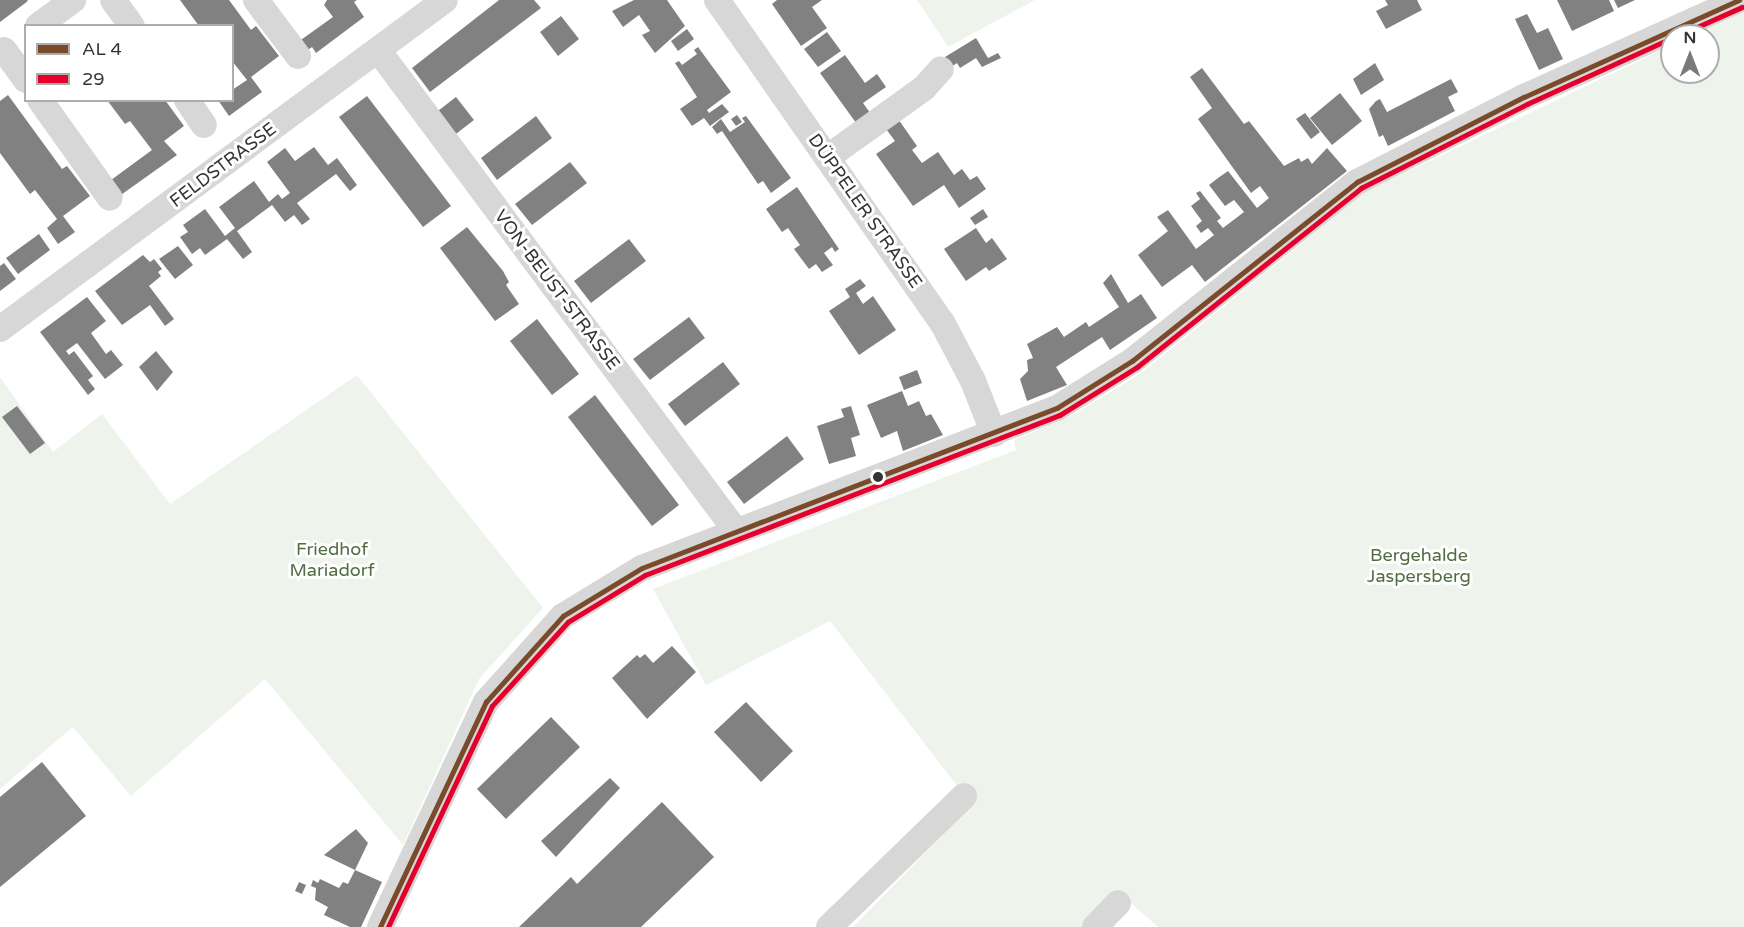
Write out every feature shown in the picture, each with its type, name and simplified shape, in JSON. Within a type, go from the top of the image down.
[{"type":"street","points":[[41,24],[73,0]]},
{"type":"street","points":[[113,0],[131,24]]},
{"type":"street","points":[[256,0],[298,56]]},
{"type":"street","name":"FELDSTRASSE","points":[[0,329],[445,0]]},
{"type":"street","name":"DÜPPELER STRASSE","points":[[717,0],[943,324],[973,381],[994,434]]},
{"type":"street","points":[[380,927],[486,702],[527,652],[563,616],[642,568],[1057,408],[1132,361],[1357,182],[1524,97],[1739,0]]},
{"type":"street","points":[[24,35],[2,51],[24,78]]},
{"type":"street","name":"VON-BEUST-STRASSE","points":[[378,50],[736,531]]},
{"type":"street","points":[[828,157],[924,88],[941,69]]},
{"type":"street","points":[[41,102],[110,198]]},
{"type":"street","points":[[188,102],[204,125]]},
{"type":"street","points":[[829,927],[964,796]]},
{"type":"street","points":[[1095,927],[1118,903]]},
{"type":"green space","points":[[917,0],[1035,0],[948,47]]},
{"type":"green space","name":"Bergehalde Jaspersberg","points":[[1744,12],[1744,927],[1158,927],[1123,896],[1090,927],[853,927],[972,805],[830,621],[706,685],[653,589],[1016,450],[1014,440],[1071,416],[1140,374],[1367,191],[1660,51],[1660,84],[1720,84],[1720,24],[1718,24]]},
{"type":"green space","name":"Friedhof Mariadorf","points":[[357,375],[543,608],[479,679],[403,845],[265,679],[131,796],[73,727],[0,789],[0,377],[53,452],[102,414],[170,504]]},
{"type":"building","points":[[0,0],[27,0],[28,1],[0,22]]},
{"type":"building","points":[[180,0],[229,0],[251,30],[256,26],[279,56],[251,77],[262,92],[229,116],[219,102],[234,102],[234,89],[247,80],[234,64],[234,24],[198,24]]},
{"type":"building","points":[[327,0],[357,0],[354,2],[364,17],[316,53],[312,47],[305,52],[298,42],[333,17],[324,5]]},
{"type":"building","points":[[499,0],[534,0],[541,8],[430,92],[412,68]]},
{"type":"building","points":[[634,0],[667,0],[685,26],[655,53],[642,35],[650,31],[639,15],[623,27],[612,11]]},
{"type":"building","points":[[777,0],[822,0],[812,7],[827,28],[801,46],[772,4]]},
{"type":"building","points":[[1385,0],[1417,0],[1422,10],[1386,29],[1376,11],[1388,5]]},
{"type":"building","points":[[1557,0],[1609,0],[1614,11],[1572,31]]},
{"type":"building","points":[[1614,0],[1635,0],[1618,8]]},
{"type":"building","points":[[1527,14],[1537,33],[1548,28],[1563,59],[1539,70],[1515,19]]},
{"type":"building","points":[[561,16],[579,39],[558,56],[540,32]]},
{"type":"building","points":[[687,29],[694,39],[678,51],[671,41]]},
{"type":"building","points":[[827,32],[841,51],[818,67],[804,49]]},
{"type":"building","points":[[976,38],[988,58],[998,53],[1001,58],[982,67],[976,58],[960,68],[957,63],[951,67],[945,57]]},
{"type":"building","points":[[698,47],[731,92],[707,110],[709,113],[722,104],[729,112],[710,126],[704,118],[692,126],[680,109],[697,97],[675,63],[679,61],[682,65],[697,54],[694,50]]},
{"type":"building","points":[[845,55],[865,83],[877,74],[886,87],[863,103],[873,117],[859,127],[820,73]]},
{"type":"building","points":[[1375,63],[1384,80],[1361,95],[1353,79]]},
{"type":"building","points":[[1202,68],[1244,124],[1249,121],[1284,166],[1299,158],[1301,162],[1308,158],[1312,164],[1327,148],[1347,171],[1205,282],[1192,265],[1162,287],[1138,255],[1168,231],[1157,217],[1168,210],[1196,249],[1214,235],[1208,228],[1201,233],[1196,226],[1202,221],[1191,206],[1200,199],[1196,193],[1200,191],[1221,218],[1217,221],[1223,228],[1244,212],[1234,200],[1225,206],[1209,185],[1228,171],[1257,208],[1269,198],[1260,186],[1251,193],[1198,119],[1212,108],[1190,77]]},
{"type":"building","points":[[1451,79],[1458,92],[1448,97],[1455,111],[1388,146],[1383,135],[1379,137],[1369,109],[1376,101],[1380,99],[1387,112]]},
{"type":"building","points":[[1340,93],[1362,121],[1332,145],[1310,118]]},
{"type":"building","points":[[8,95],[62,169],[67,166],[90,196],[63,216],[75,232],[58,244],[47,228],[57,219],[35,190],[30,194],[0,153],[0,101]]},
{"type":"building","points":[[367,96],[451,206],[423,227],[339,117]]},
{"type":"building","points":[[456,97],[474,120],[452,137],[434,114]]},
{"type":"building","points":[[108,102],[166,102],[184,126],[164,141],[177,155],[118,197],[107,183],[152,150],[130,121],[125,124]]},
{"type":"building","points":[[1305,113],[1320,132],[1311,139],[1296,119]]},
{"type":"building","points":[[737,115],[742,122],[736,126],[731,119]]},
{"type":"building","points":[[536,116],[552,138],[497,180],[481,158]]},
{"type":"building","points":[[746,116],[791,178],[771,193],[763,181],[758,184],[722,131],[717,134],[712,127],[721,119],[730,132],[745,122],[742,118]]},
{"type":"building","points":[[896,116],[917,146],[912,150],[922,163],[938,152],[954,175],[962,169],[970,180],[977,176],[986,189],[959,208],[944,185],[913,206],[876,154],[895,141],[883,125]]},
{"type":"building","points":[[314,147],[328,165],[337,158],[357,185],[350,191],[336,174],[297,203],[310,219],[302,225],[294,215],[285,222],[272,205],[237,231],[252,252],[243,259],[227,239],[205,255],[200,248],[192,254],[180,237],[188,232],[183,225],[205,209],[225,236],[235,228],[219,207],[254,181],[269,202],[278,194],[282,199],[290,193],[267,162],[285,148],[295,161]]},
{"type":"building","points":[[570,162],[587,183],[532,225],[515,204]]},
{"type":"building","points":[[797,187],[839,249],[835,252],[832,247],[824,253],[833,265],[822,272],[816,264],[809,269],[794,249],[800,245],[788,228],[782,232],[766,209]]},
{"type":"building","points":[[983,209],[988,217],[975,225],[970,218]]},
{"type":"building","points":[[467,227],[503,271],[509,282],[506,285],[519,304],[495,321],[440,248]]},
{"type":"building","points":[[976,228],[986,243],[992,238],[1007,259],[989,271],[986,267],[966,281],[944,249]]},
{"type":"building","points":[[39,234],[50,250],[18,274],[6,258]]},
{"type":"building","points":[[629,239],[646,261],[591,303],[574,281]]},
{"type":"building","points":[[178,246],[193,265],[175,279],[159,259]]},
{"type":"building","points":[[143,255],[150,262],[154,259],[162,269],[158,272],[161,276],[149,286],[174,319],[165,326],[150,305],[122,325],[95,291]]},
{"type":"building","points":[[4,263],[16,279],[0,291],[0,266]]},
{"type":"building","points":[[1111,274],[1128,303],[1141,294],[1157,318],[1110,350],[1102,337],[1056,367],[1067,385],[1027,401],[1020,379],[1028,371],[1027,360],[1033,358],[1027,344],[1057,327],[1064,337],[1086,322],[1089,327],[1119,307],[1103,283]]},
{"type":"building","points":[[860,279],[866,286],[856,293],[863,304],[873,296],[896,330],[859,355],[829,311],[850,297],[845,289]]},
{"type":"building","points":[[87,297],[106,321],[91,333],[106,354],[111,350],[123,365],[105,379],[77,343],[66,351],[69,355],[74,351],[93,376],[88,380],[95,389],[88,395],[40,332]]},
{"type":"building","points":[[689,317],[705,338],[650,380],[633,359]]},
{"type":"building","points":[[537,319],[579,374],[552,395],[510,341]]},
{"type":"building","points":[[156,351],[173,372],[157,391],[139,367]]},
{"type":"building","points":[[723,362],[740,384],[685,426],[668,404]]},
{"type":"building","points":[[917,370],[922,383],[904,390],[899,377]]},
{"type":"building","points":[[902,391],[908,406],[919,401],[926,416],[931,414],[943,435],[903,451],[897,431],[881,438],[867,405]]},
{"type":"building","points":[[595,395],[679,505],[652,526],[568,417]]},
{"type":"building","points":[[17,406],[45,443],[30,454],[2,417]]},
{"type":"building","points":[[851,406],[860,435],[851,438],[856,456],[829,464],[817,426],[844,417],[841,409]]},
{"type":"building","points":[[787,436],[804,459],[744,504],[727,482]]},
{"type":"building","points":[[672,646],[696,672],[647,719],[612,678],[637,655],[640,658],[645,654],[653,663]]},
{"type":"building","points":[[746,702],[793,751],[761,782],[714,732]]},
{"type":"building","points":[[551,717],[580,747],[506,819],[477,789]]},
{"type":"building","points":[[42,762],[86,816],[0,887],[0,797]]},
{"type":"building","points":[[610,778],[620,788],[556,857],[541,841]]},
{"type":"building","points":[[662,802],[714,857],[641,927],[519,927],[571,877],[577,884]]},
{"type":"building","points":[[356,829],[368,843],[355,870],[324,855]]},
{"type":"building","points":[[355,870],[382,882],[361,927],[350,927],[324,915],[328,907],[315,900],[316,888],[311,886],[313,880],[318,883],[320,879],[339,888],[343,882],[348,884]]},
{"type":"building","points":[[299,882],[306,885],[302,894],[295,891]]},
{"type":"transit line","points":[[380,927],[486,702],[563,616],[642,568],[1057,408],[1132,361],[1357,182],[1524,97],[1739,0]]},
{"type":"transit line","name":"29","points":[[1704,24],[1742,7]]},
{"type":"transit line","name":"29","points":[[388,927],[492,706],[568,622],[645,575],[1060,415],[1137,367],[1361,188],[1527,104],[1660,43]]}]
